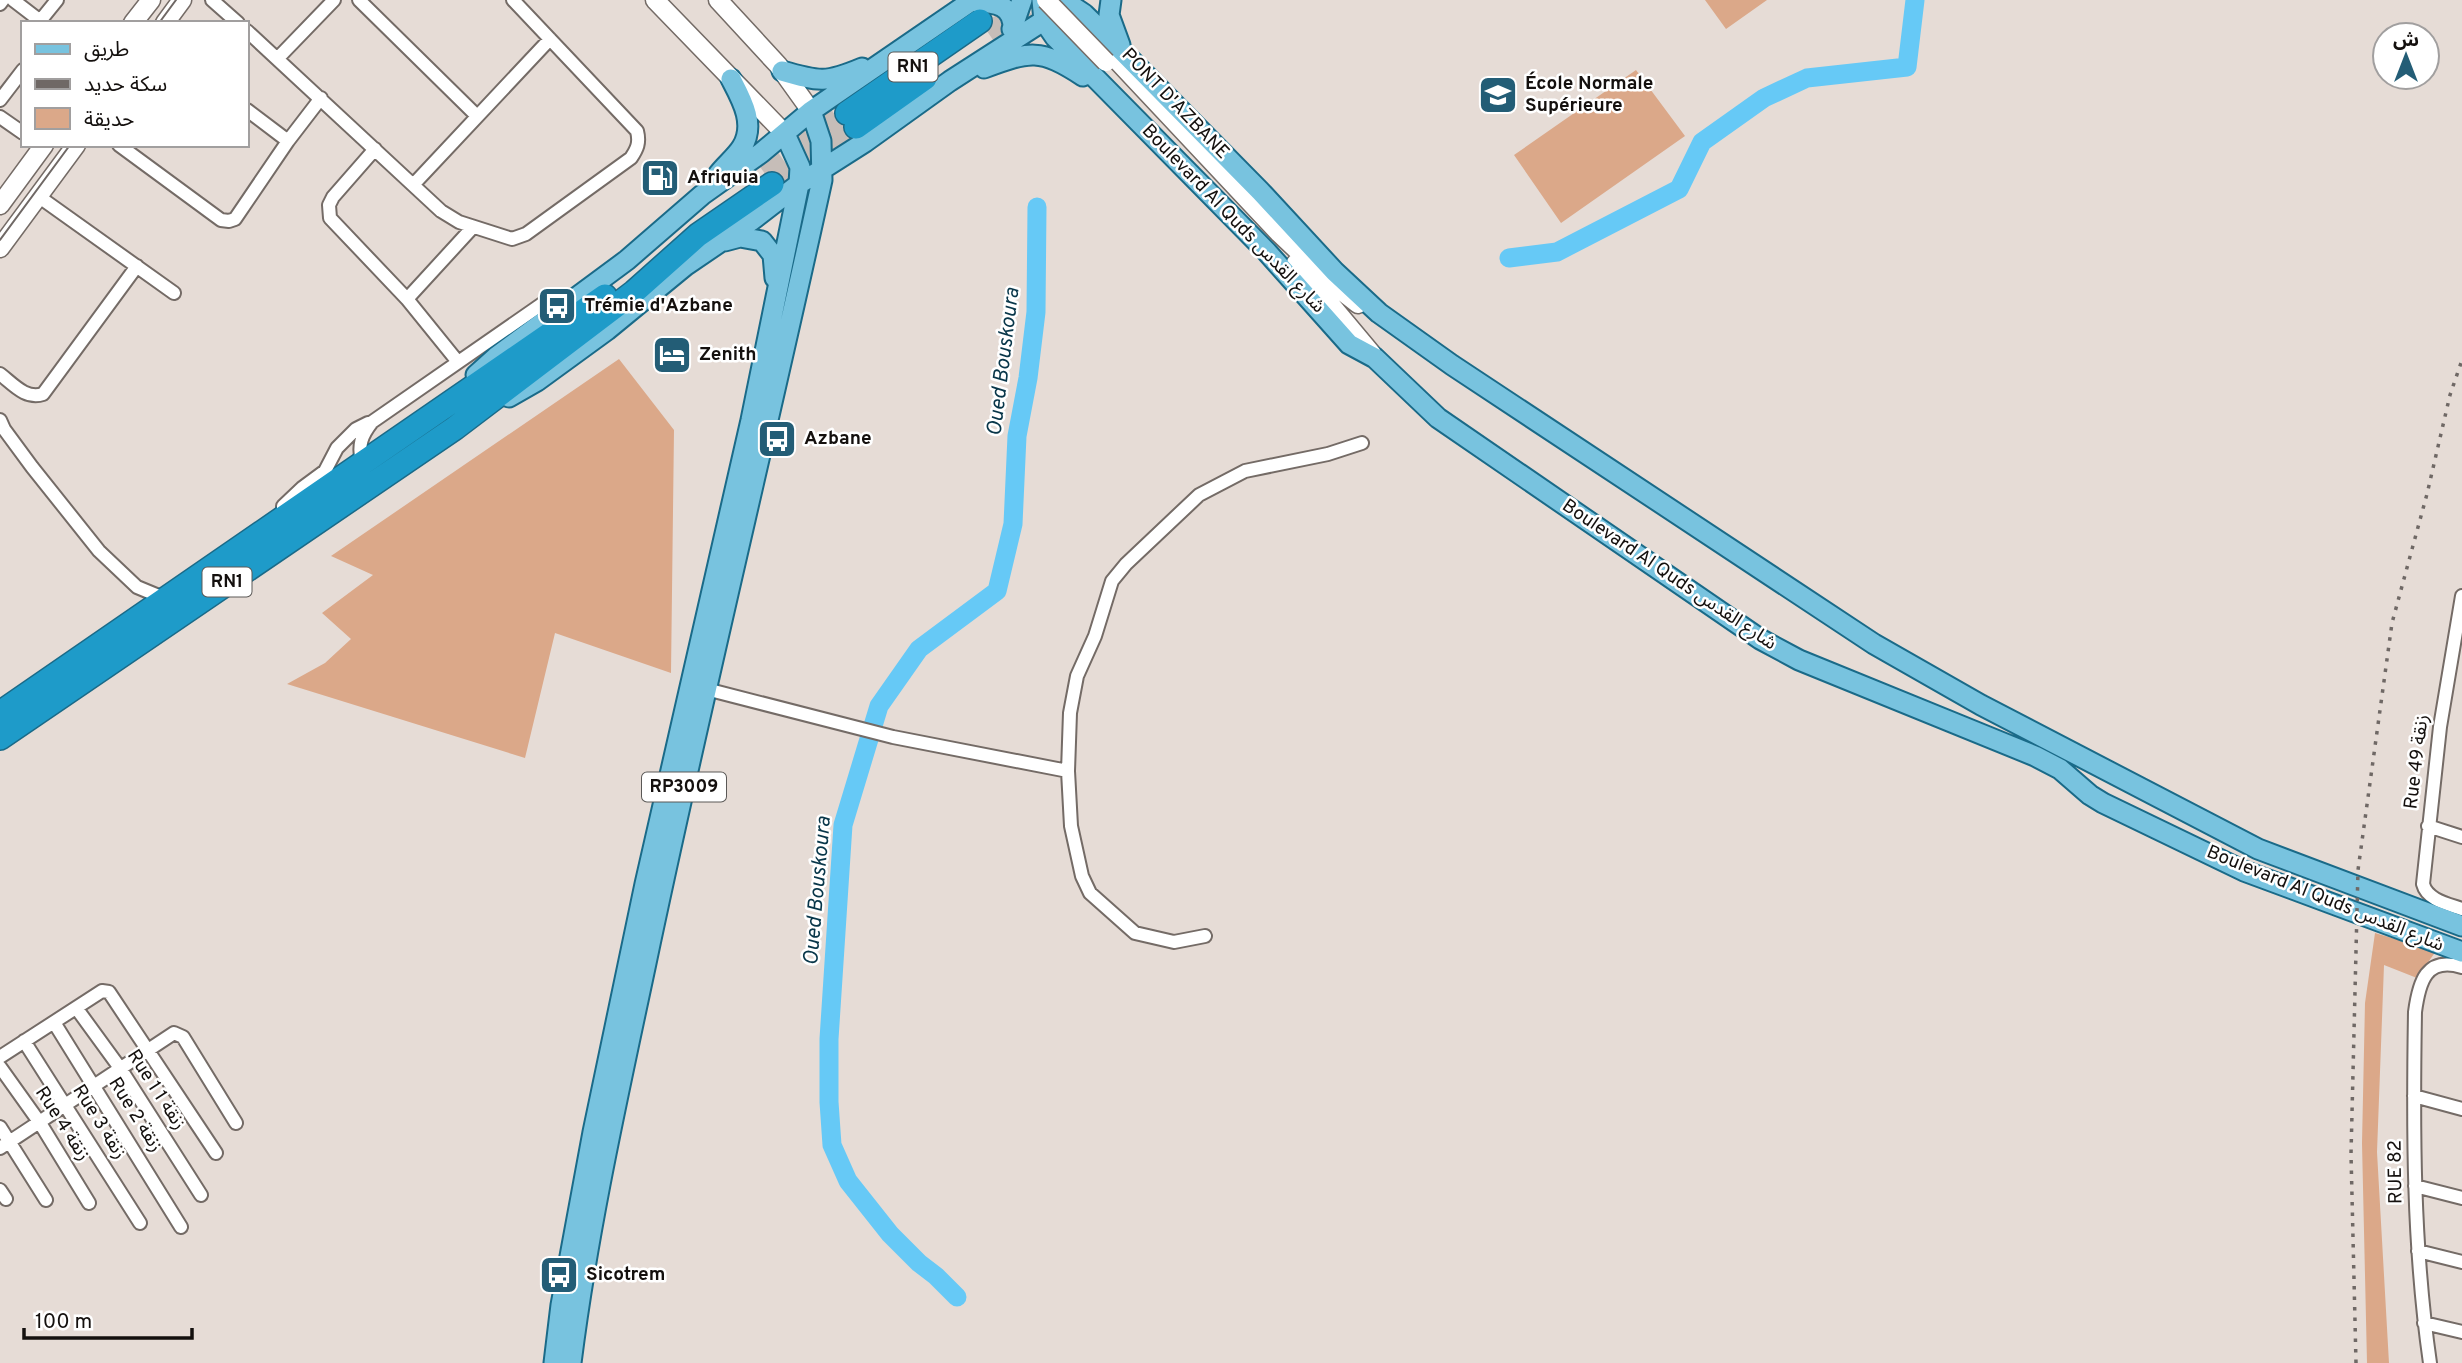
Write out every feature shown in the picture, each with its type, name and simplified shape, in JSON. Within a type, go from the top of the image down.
[{"type":"highway","name":"RN1","points":[[851,136],[978,15]]},
{"type":"highway","name":"RN1","points":[[0,713],[620,286],[694,222],[765,169]]},
{"type":"highway","name":"RN1","points":[[0,738],[455,428],[634,292],[698,235],[765,169]]},
{"type":"main road","points":[[135,21],[150,0]]},
{"type":"main road","points":[[166,21],[182,0]]},
{"type":"main road","points":[[655,0],[785,134],[808,174],[814,215]]},
{"type":"main road","points":[[718,0],[782,71],[815,133]]},
{"type":"main road","points":[[1013,27],[1022,0]]},
{"type":"main road","points":[[1044,0],[1044,21]]},
{"type":"main road","name":"PONT D'AZBANE","points":[[1044,0],[1114,57],[1276,235]]},
{"type":"main road","points":[[1111,0],[1114,57]]},
{"type":"main road","points":[[978,15],[1044,21],[1067,1]]},
{"type":"main road","name":"Boulevard Al Quds شارع القدس","points":[[1067,1],[1114,57],[1260,191],[1335,272],[1379,313],[1452,365],[1874,644],[1981,705],[2258,849],[2462,926]]},
{"type":"main road","points":[[808,174],[815,133],[845,89],[916,40],[1002,5],[1012,15],[1013,27]]},
{"type":"main road","points":[[978,15],[1013,27]]},
{"type":"main road","points":[[950,81],[978,15]]},
{"type":"main road","name":"Boulevard Al Quds شارع القدس","points":[[1044,21],[1055,37],[1118,98],[1302,289],[1349,344],[1375,358],[1438,418],[1760,639],[1799,660],[2035,756],[2060,769],[2103,803],[2244,871],[2462,953]]},
{"type":"main road","points":[[782,71],[810,79],[831,80],[895,54]]},
{"type":"main road","points":[[455,428],[537,382],[607,330],[685,266],[720,243],[808,174],[851,136],[950,81],[1008,59],[1039,54],[1057,59],[1118,98]]},
{"type":"main road","points":[[439,409],[496,357],[626,260],[704,194],[718,173],[742,148],[746,137],[748,123],[744,107],[731,79]]},
{"type":"main road","points":[[785,134],[815,133]]},
{"type":"main road","points":[[785,134],[851,136]]},
{"type":"main road","points":[[765,169],[785,134]]},
{"type":"main road","points":[[814,215],[851,136]]},
{"type":"main road","points":[[0,205],[41,147]]},
{"type":"main road","points":[[0,248],[75,147]]},
{"type":"main road","points":[[704,194],[765,169],[783,155],[808,174]]},
{"type":"main road","name":"RP3009","points":[[565,1362],[561,1305],[593,1132],[651,860],[751,421],[774,303],[808,174]]},
{"type":"main road","name":"RP3009","points":[[565,1362],[578,1308],[609,1135],[706,689],[814,215]]},
{"type":"main road","points":[[1276,235],[1375,358]]},
{"type":"main road","points":[[1276,235],[1371,314],[1452,365]]},
{"type":"main road","points":[[720,243],[740,237],[762,241],[768,247],[775,265],[774,303]]},
{"type":"street","points":[[13,0],[40,21]]},
{"type":"street","points":[[42,21],[57,0]]},
{"type":"street","points":[[212,0],[236,21]]},
{"type":"street","points":[[278,58],[334,0]]},
{"type":"street","points":[[359,0],[477,116]]},
{"type":"street","points":[[248,32],[441,211],[459,222],[502,238],[517,239],[631,158],[638,148],[637,131],[513,0]]},
{"type":"street","points":[[413,185],[550,38]]},
{"type":"street","points":[[0,100],[21,73]]},
{"type":"street","points":[[122,147],[221,220],[229,221],[235,219],[321,98]]},
{"type":"street","points":[[248,111],[288,141]]},
{"type":"street","points":[[0,117],[21,132]]},
{"type":"street","points":[[375,149],[333,197],[329,214],[332,221],[407,299],[458,362]]},
{"type":"street","points":[[38,196],[174,293]]},
{"type":"street","points":[[407,299],[473,227]]},
{"type":"street","points":[[0,374],[28,395],[36,397],[43,394],[137,266]]},
{"type":"street","points":[[281,519],[283,506],[325,471],[337,448],[356,429],[372,422],[555,295],[573,300]]},
{"type":"street","points":[[0,420],[24,457],[99,551],[137,587],[166,599]]},
{"type":"street","points":[[362,463],[359,450],[361,435],[372,422]]},
{"type":"street","points":[[1205,936],[1174,942],[1135,933],[1090,893],[1077,860],[1068,771],[1070,713],[1077,676],[1095,636],[1112,581],[1185,507],[1219,483],[1245,471],[1328,454],[1362,443]]},
{"type":"street","name":"Rue 49 زنقة","points":[[2462,596],[2441,727],[2423,884],[2430,897],[2462,909]]},
{"type":"street","points":[[706,689],[893,737],[1068,771]]},
{"type":"street","points":[[2428,826],[2462,837]]},
{"type":"street","name":"RUE 82","points":[[2430,1363],[2424,1323],[2415,1186],[2415,1012],[2421,981],[2428,971],[2448,962],[2462,967]]},
{"type":"street","points":[[0,1057],[55,1024],[102,991],[109,992],[216,1153]]},
{"type":"street","name":"Rue 1 زنقة 1","points":[[77,1009],[120,1068],[201,1195]]},
{"type":"street","name":"Rue 2 زنقة","points":[[55,1024],[181,1227]]},
{"type":"street","points":[[5,1145],[174,1033],[183,1037],[236,1123]]},
{"type":"street","name":"Rue 3 زنقة","points":[[24,1041],[139,1223]]},
{"type":"street","name":"Rue 4 زنقة","points":[[0,1067],[40,1123],[89,1203]]},
{"type":"street","points":[[2414,1096],[2462,1109]]},
{"type":"street","points":[[0,1127],[5,1145],[46,1200]]},
{"type":"street","points":[[2415,1186],[2462,1198]]},
{"type":"street","points":[[2418,1251],[2462,1262]]},
{"type":"street","points":[[2424,1323],[2462,1332]]},
{"type":"green space","points":[[1705,0],[1767,0],[1726,29]]},
{"type":"green space","points":[[1636,70],[1685,136],[1561,223],[1514,155]]},
{"type":"green space","points":[[619,359],[674,430],[671,673],[555,633],[525,758],[287,684],[325,663],[351,639],[322,613],[373,575],[331,556]]},
{"type":"green space","points":[[2375,933],[2436,951],[2417,978],[2384,965],[2377,1152],[2389,1363],[2367,1363],[2362,1143],[2365,1003]]},
{"type":"waterway","name":"Oued Bouskoura","points":[[1509,258],[1557,252],[1679,189],[1702,142],[1764,98],[1807,78],[1907,67],[1915,0]]},
{"type":"waterway","name":"Oued Bouskoura","points":[[957,1297],[890,1234],[848,1181],[832,1145],[829,1039],[843,825],[879,706],[919,649],[997,591],[1013,524],[1017,436],[1036,312],[1037,207]]},
{"type":"tunnel","points":[[989,34],[1027,8]]},
{"type":"tunnel","points":[[763,171],[847,113]]},
{"type":"tunnel","points":[[772,184],[856,127]]},
{"type":"tram line","points":[[160,21],[176,0]]},
{"type":"tram line","points":[[0,240],[69,147]]},
{"type":"railway","points":[[2356,1363],[2351,1154],[2358,870],[2392,623],[2427,494],[2450,395],[2462,360]]},
{"type":"place","name":"École Normale Supérieure","points":[[1498,95]]},
{"type":"place","name":"Afriquia","points":[[660,178]]},
{"type":"place","name":"Trémie d'Azbane","points":[[557,306]]},
{"type":"place","name":"Zenith","points":[[672,355]]},
{"type":"place","name":"Azbane","points":[[777,439]]},
{"type":"place","name":"Sicotrem","points":[[559,1275]]}]
